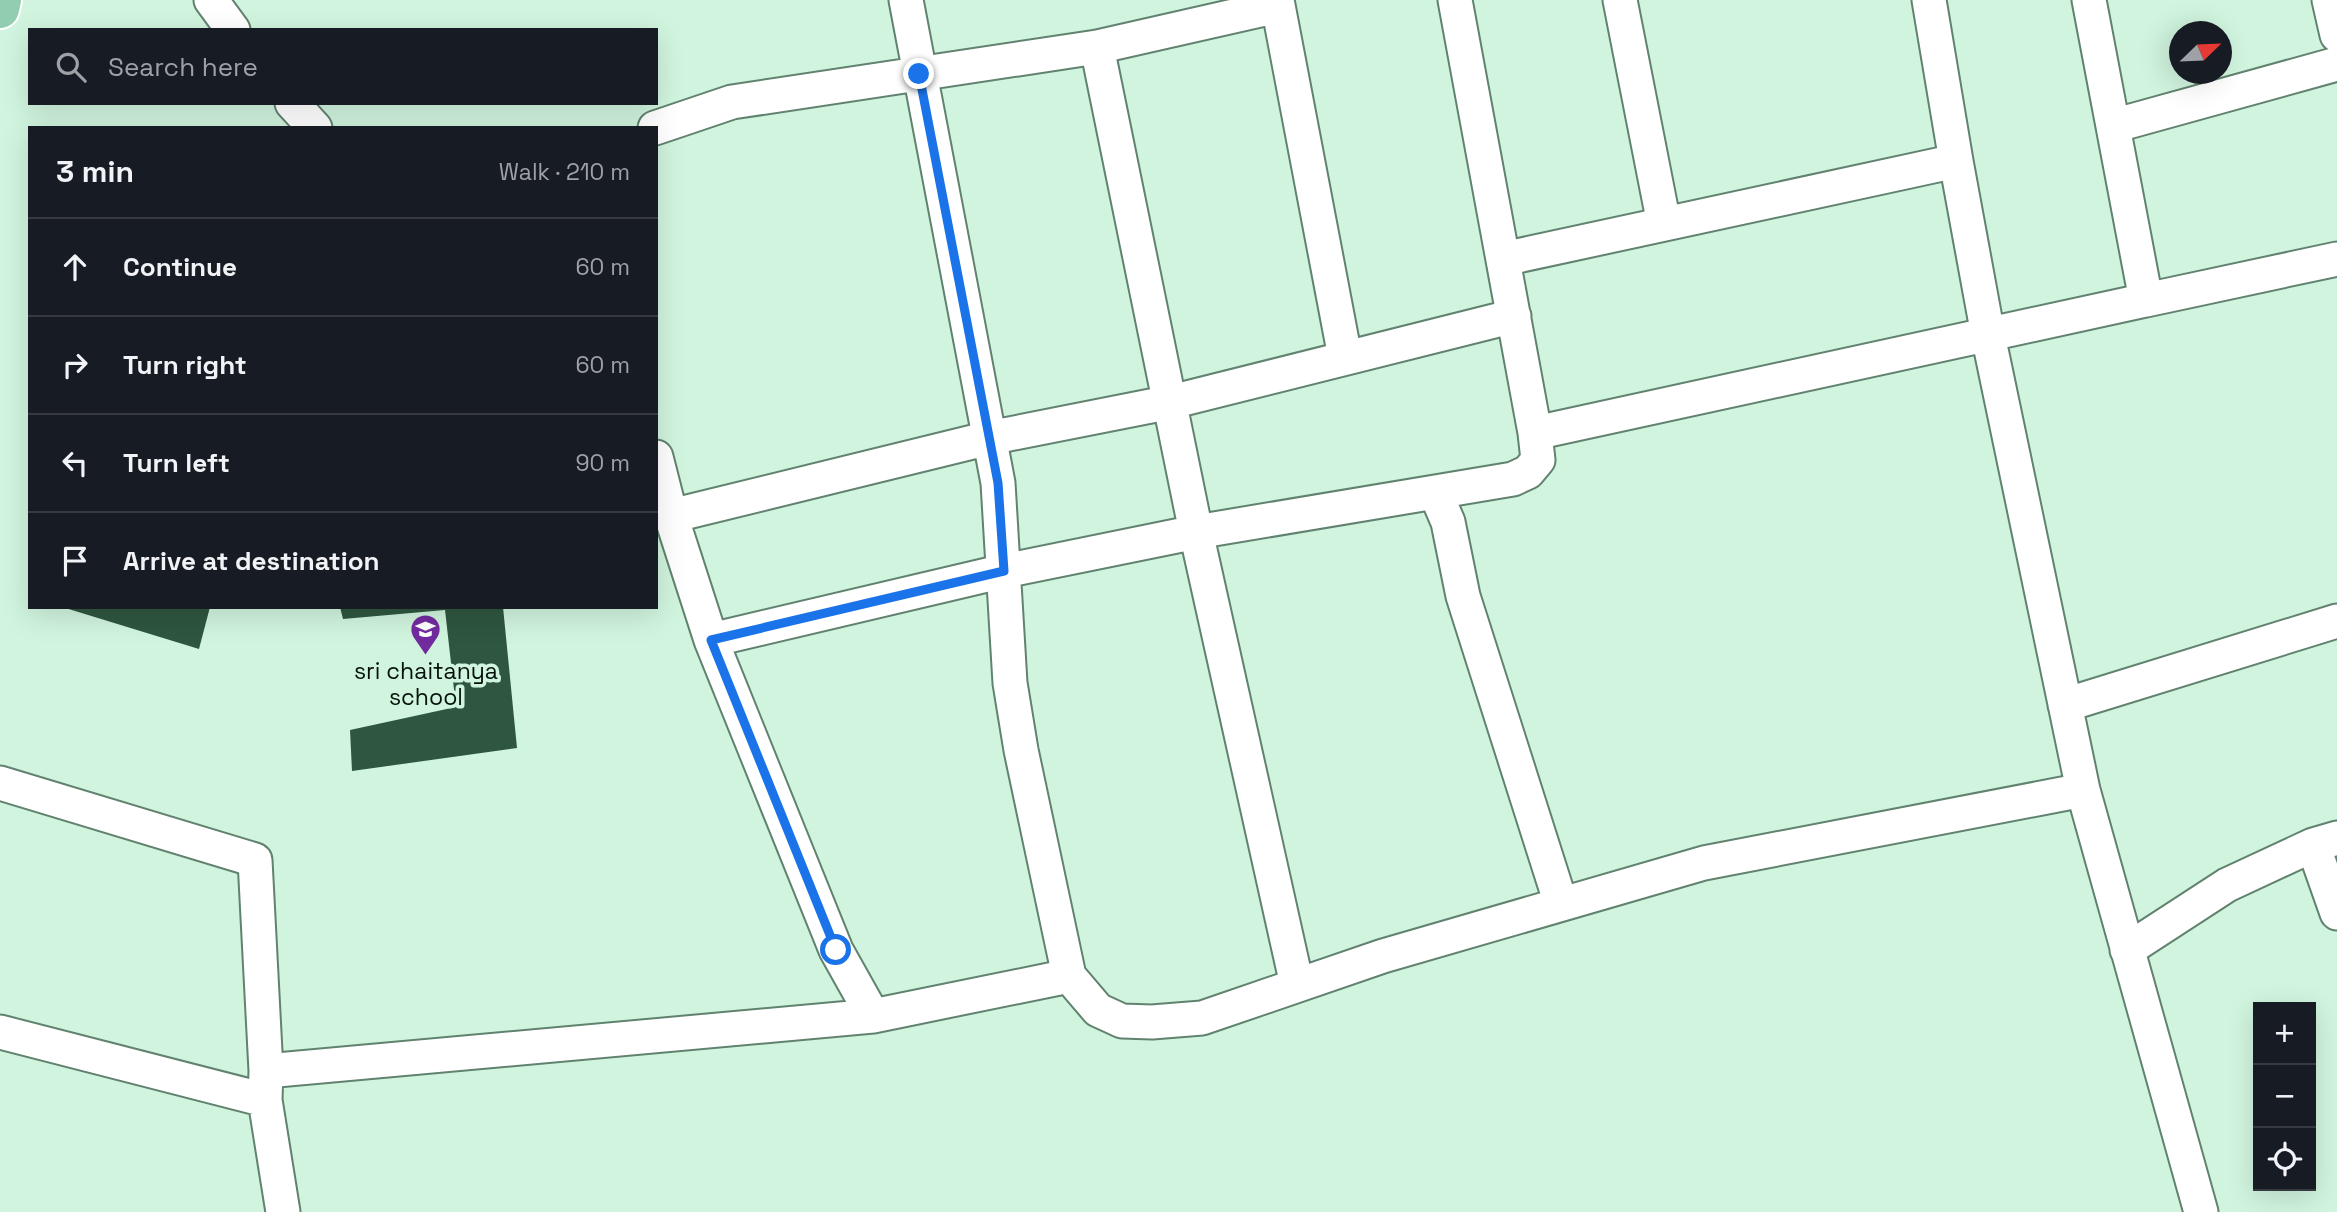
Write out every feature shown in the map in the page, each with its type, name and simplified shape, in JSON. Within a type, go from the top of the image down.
[{"type":"main road","points":[[0,9],[2,0]]},
{"type":"street","points":[[211,0],[232,28]]},
{"type":"street","points":[[906,0],[998,483],[1012,696],[1021,750],[1069,976],[1098,1010],[1122,1021],[1152,1022],[1202,1018],[1383,956],[1704,863],[2083,790]]},
{"type":"street","points":[[711,640],[1004,571],[1196,532],[1513,480],[1528,472],[1538,460],[1535,433],[1455,0]]},
{"type":"street","points":[[1620,0],[1664,224]]},
{"type":"street","points":[[1930,0],[1988,335],[2083,790],[2201,1212]]},
{"type":"street","points":[[2089,0],[2146,300]]},
{"type":"street","points":[[2329,0],[2337,35]]},
{"type":"street","points":[[658,127],[733,102],[1097,47],[1277,3],[1345,357]]},
{"type":"street","points":[[1097,47],[1196,532],[1297,985]]},
{"type":"street","points":[[2113,126],[2337,64]]},
{"type":"street","points":[[294,105],[313,126]]},
{"type":"street","points":[[1503,259],[1956,161]]},
{"type":"street","points":[[1535,433],[2337,259]]},
{"type":"street","points":[[671,516],[989,438],[1171,402],[1514,316]]},
{"type":"street","points":[[658,465],[671,516],[711,640],[836,950],[873,1017]]},
{"type":"street","points":[[1436,494],[1448,522],[1463,596],[1561,904]]},
{"type":"street","points":[[2065,705],[2337,621]]},
{"type":"street","points":[[0,783],[255,860],[265,1086],[283,1212]]},
{"type":"street","points":[[2127,950],[2227,885],[2325,841],[2337,913]]},
{"type":"street","points":[[0,1032],[265,1086],[873,1017],[1069,976]]},
{"type":"building","points":[[69,609],[209,609],[199,649]]},
{"type":"building","name":"sri chaitanya school","points":[[340,609],[503,609],[517,748],[352,771],[350,730],[456,707],[445,610],[343,619]]},
{"type":"place","name":"sri chaitanya school","points":[[426,657]]},
{"type":"route","points":[[836,950],[711,640],[1004,571],[998,483],[919,74]]}]
